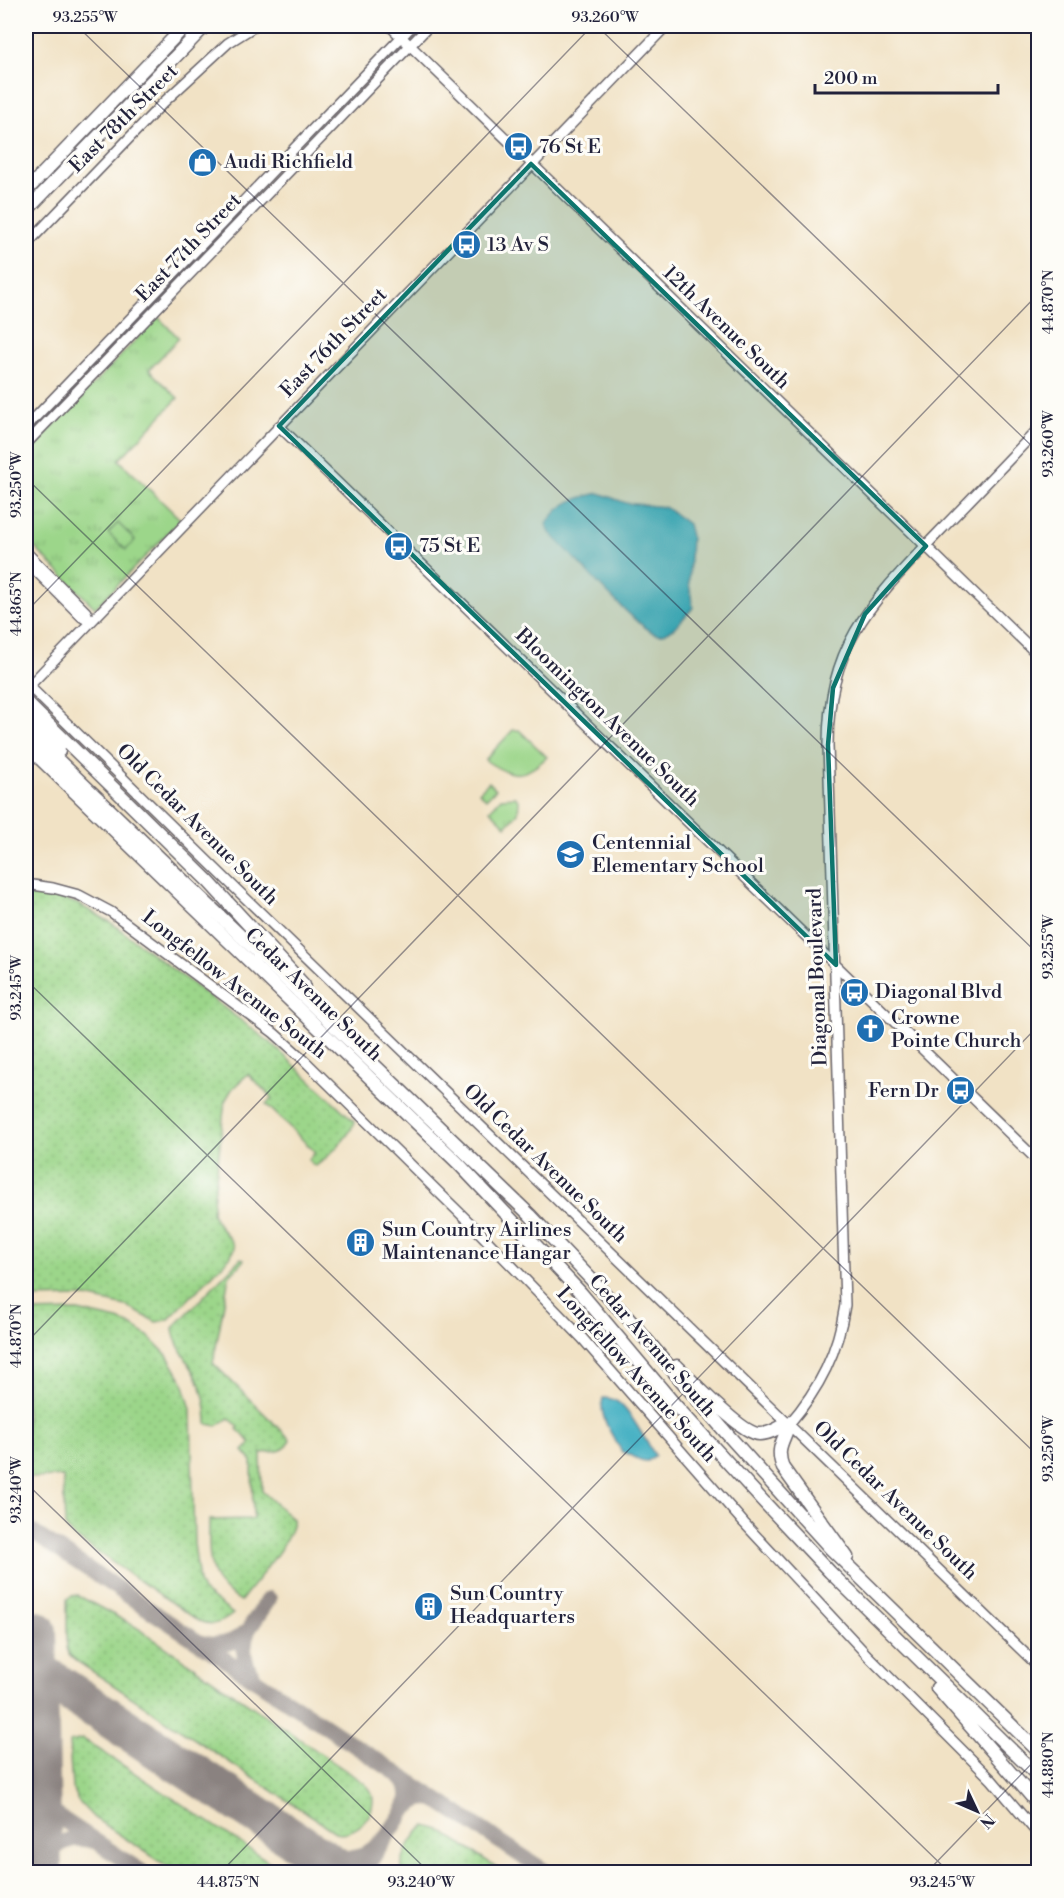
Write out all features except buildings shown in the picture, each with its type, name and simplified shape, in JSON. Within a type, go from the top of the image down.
[{"type":"highway","points":[[26,191],[185,26]]},
{"type":"highway","points":[[28,210],[205,26]]},
{"type":"highway","points":[[26,702],[209,882],[306,987],[322,1014]]},
{"type":"highway","points":[[26,714],[130,830]]},
{"type":"highway","name":"Cedar Avenue South","points":[[26,729],[530,1215],[627,1317],[751,1462],[831,1549],[1038,1749]]},
{"type":"highway","name":"Cedar Avenue South","points":[[26,745],[458,1163],[581,1293],[677,1407],[763,1502],[1038,1776]]},
{"type":"highway","points":[[26,756],[92,810]]},
{"type":"highway","points":[[627,1317],[744,1428],[754,1434],[766,1434],[778,1426],[789,1424]]},
{"type":"highway","points":[[789,1424],[779,1450],[783,1468],[863,1580]]},
{"type":"highway","points":[[897,1638],[909,1657],[1038,1804]]},
{"type":"street","name":"East 78th Street","points":[[26,245],[164,102],[228,43],[255,26]]},
{"type":"street","name":"12th Avenue South","points":[[390,26],[1038,655]]},
{"type":"street","name":"East 77th Street","points":[[26,427],[412,26]]},
{"type":"street","name":"East 77th Street","points":[[26,444],[429,26]]},
{"type":"street","name":"East 76th Street","points":[[29,686],[666,26]]},
{"type":"street","name":"Bloomington Avenue South","points":[[279,426],[1038,1161]]},
{"type":"street","name":"Diagonal Boulevard","points":[[789,1424],[822,1378],[833,1358],[845,1305],[828,745],[828,722],[833,688],[843,656],[865,614],[893,580],[1038,429]]},
{"type":"street","points":[[26,552],[86,612],[90,622]]},
{"type":"street","points":[[26,561],[82,617],[90,622]]},
{"type":"street","name":"Old Cedar Avenue South","points":[[29,686],[1038,1666]]},
{"type":"street","name":"Longfellow Avenue South","points":[[26,884],[79,895],[111,912],[274,1033],[302,1058],[475,1228],[582,1338],[744,1522],[868,1656],[992,1780],[1038,1834]]},
{"type":"highlighted area","points":[[531,164],[926,546],[865,614],[833,688],[828,745],[836,965],[279,426]]},
{"type":"green space","points":[[158,317],[179,338],[149,370],[178,398],[119,460],[181,520],[95,608],[26,539],[26,454]]},
{"type":"green space","points":[[118,523],[135,540],[126,550],[108,533]]},
{"type":"green space","points":[[513,730],[519,730],[547,757],[531,769],[517,774],[502,770],[485,760]]},
{"type":"green space","points":[[489,782],[496,789],[486,799],[479,792]]},
{"type":"green space","points":[[515,797],[519,801],[518,813],[506,826],[490,810],[501,798]]},
{"type":"green space","points":[[26,893],[58,897],[78,904],[110,922],[271,1043],[354,1121],[353,1126],[338,1146],[315,1166],[308,1160],[315,1152],[266,1104],[272,1098],[248,1074],[232,1089],[225,1101],[212,1212],[233,1244],[234,1250],[230,1257],[169,1319],[156,1322],[126,1306],[86,1297],[26,1298]]},
{"type":"green space","points":[[241,1258],[244,1260],[229,1276],[213,1363],[290,1439],[286,1447],[282,1449],[261,1453],[262,1491],[292,1519],[292,1527],[281,1548],[241,1601],[223,1588],[214,1576],[209,1552],[209,1520],[253,1519],[252,1461],[243,1451],[251,1443],[229,1418],[217,1426],[207,1424],[202,1389],[179,1348],[173,1328]]},
{"type":"green space","points":[[78,1311],[118,1320],[148,1336],[167,1355],[183,1382],[191,1409],[194,1543],[199,1582],[203,1591],[233,1614],[221,1622],[208,1624],[199,1621],[72,1535],[65,1526],[63,1477],[26,1478],[26,1312]]},
{"type":"green space","points":[[77,1595],[136,1627],[364,1783],[370,1789],[373,1802],[368,1817],[357,1828],[343,1833],[335,1832],[75,1660],[67,1648],[67,1599]]},
{"type":"green space","points":[[83,1739],[285,1872],[176,1872],[94,1818],[78,1801],[72,1788],[69,1742]]},
{"type":"green space","points":[[426,1826],[440,1830],[504,1872],[403,1872],[403,1861],[408,1847]]},
{"type":"water","points":[[599,493],[626,503],[665,507],[688,524],[691,536],[689,583],[693,608],[667,632],[657,634],[636,620],[550,533],[546,524],[563,506],[576,499]]},
{"type":"water","points":[[603,1398],[616,1401],[632,1418],[655,1455],[648,1461],[622,1452],[604,1419]]},
{"type":"taxiway","points":[[26,1528],[546,1872]]},
{"type":"taxiway","points":[[248,1630],[269,1599]]},
{"type":"taxiway","points":[[202,1643],[215,1645],[227,1643],[248,1630],[244,1643],[244,1656],[255,1679]]},
{"type":"taxiway","points":[[399,1775],[408,1792],[408,1801],[404,1811],[424,1798],[438,1801]]},
{"type":"taxiway","points":[[26,1795],[142,1872]]},
{"type":"taxiway","points":[[26,1797],[38,1818],[42,1854]]},
{"type":"taxiway","points":[[363,1872],[404,1811]]},
{"type":"taxiway","points":[[330,1872],[320,1858],[292,1838],[330,1856],[353,1858],[364,1855],[388,1835]]},
{"type":"taxiway","points":[[43,1872],[49,1855],[60,1844],[75,1839],[93,1841]]},
{"type":"runway","points":[[37,1631],[42,1872]]},
{"type":"runway","points":[[26,1663],[344,1872]]},
{"type":"place","name":"76 St E","points":[[518,147]]},
{"type":"place","name":"Audi Richfield","points":[[203,162]]},
{"type":"place","name":"13 Av S","points":[[466,245]]},
{"type":"place","name":"75 St E","points":[[398,546]]},
{"type":"place","name":"Centennial Elementary School","points":[[571,854]]},
{"type":"place","name":"Diagonal Blvd","points":[[854,992]]},
{"type":"place","name":"Crowne Pointe Church","points":[[870,1029]]},
{"type":"place","name":"Fern Dr","points":[[960,1091]]},
{"type":"place","name":"Sun Country Airlines Maintenance Hangar","points":[[361,1242]]},
{"type":"place","name":"Sun Country Headquarters","points":[[429,1606]]}]
